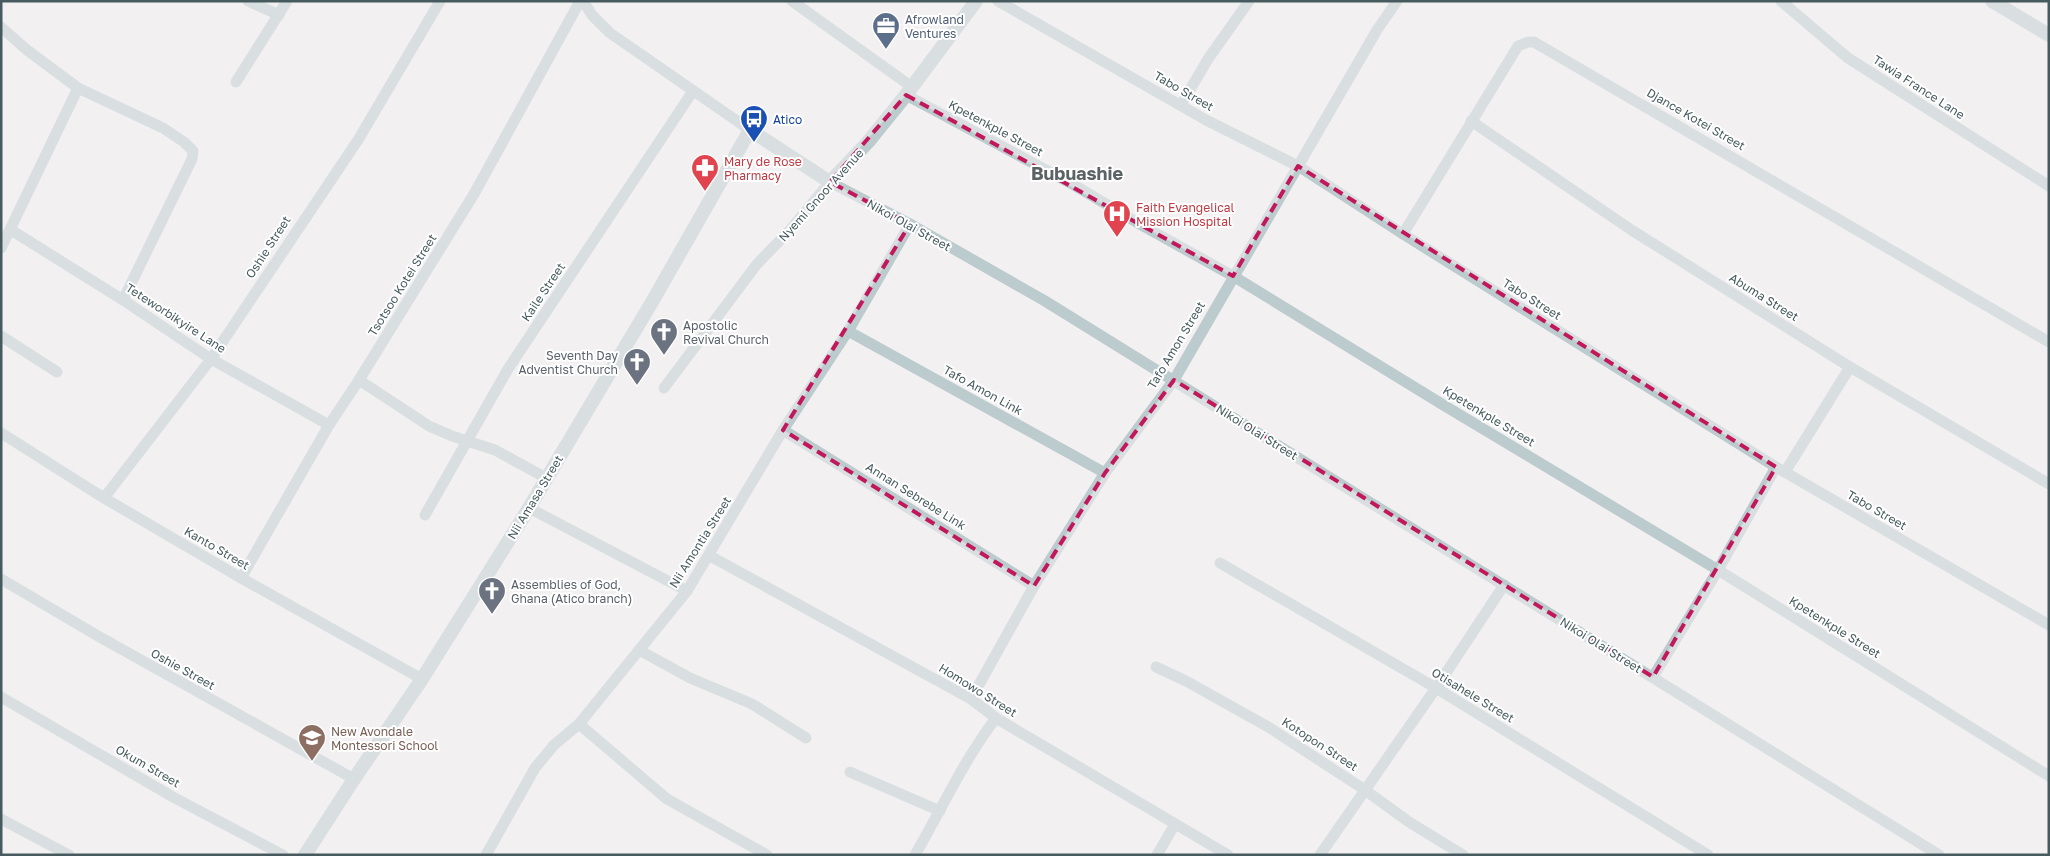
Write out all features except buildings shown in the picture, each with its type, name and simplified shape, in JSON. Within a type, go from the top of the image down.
[{"type":"street","points":[[248,1],[279,15]]},
{"type":"street","points":[[236,82],[287,1]]},
{"type":"street","name":"Oshie Street","points":[[104,498],[211,359],[358,140],[440,1]]},
{"type":"street","name":"Nikoi Olai Street","points":[[581,1],[592,15],[610,32],[750,130],[830,182],[910,224],[1045,300],[1939,855]]},
{"type":"street","name":"Tsotsoo Kotei Street","points":[[241,578],[328,425],[359,380],[474,194],[581,1]]},
{"type":"street","name":"Kpetenkple Street","points":[[792,1],[909,91],[1233,276],[1453,412],[1718,570],[2049,776]]},
{"type":"street","name":"Nyemi Gnoor Avenue","points":[[664,388],[757,264],[790,230],[830,182],[868,142],[909,91],[976,1]]},
{"type":"street","name":"Tabo Street","points":[[998,1],[1206,120],[1298,166],[1403,234],[1780,469],[2049,625]]},
{"type":"street","points":[[1181,105],[1208,59],[1249,1]]},
{"type":"street","name":"Tafo Amon Street","points":[[971,699],[1034,586],[1104,473],[1174,380],[1377,30],[1397,1]]},
{"type":"street","name":"Tawia France Lane","points":[[1781,1],[1848,58],[2049,186]]},
{"type":"street","points":[[1992,1],[2049,35]]},
{"type":"street","points":[[1,27],[26,50],[78,88],[163,128],[184,142],[193,151],[192,159],[123,300]]},
{"type":"street","name":"Djance Kotei Street","points":[[1403,234],[1518,46],[1528,42],[1540,44],[2049,342]]},
{"type":"street","points":[[1,248],[78,88]]},
{"type":"street","name":"Kaile Street","points":[[425,515],[508,369],[693,91]]},
{"type":"street","name":"Abuma Street","points":[[1471,121],[1633,231],[1850,367],[2049,484]]},
{"type":"street","name":"Nii Amasa Street","points":[[305,855],[354,779],[422,680],[528,508],[652,302],[750,130]]},
{"type":"street","name":"Nii Amontia Street","points":[[486,855],[535,768],[554,746],[579,724],[687,590],[710,556],[783,430],[848,331],[910,224]]},
{"type":"street","name":"Teteworbikyire Lane","points":[[11,230],[123,300],[211,359],[328,425]]},
{"type":"street","name":"Tafo Amon Link","points":[[848,331],[1104,473]]},
{"type":"street","points":[[1,336],[57,372]]},
{"type":"street","points":[[1653,677],[1780,469],[1850,367]]},
{"type":"street","points":[[359,380],[429,426],[495,450],[546,478]]},
{"type":"street","name":"Annan Sebrebe Link","points":[[783,430],[1034,586]]},
{"type":"street","name":"Kanto Street","points":[[1,433],[104,498],[422,680]]},
{"type":"street","points":[[528,508],[687,590]]},
{"type":"street","name":"Homowo Street","points":[[710,556],[971,699],[996,718],[1228,855]]},
{"type":"street","name":"Otisahele Street","points":[[1220,563],[1436,688],[1708,855]]},
{"type":"street","name":"Oshie Street","points":[[1,578],[98,636],[354,779]]},
{"type":"street","points":[[1320,855],[1436,688],[1504,585]]},
{"type":"street","points":[[639,650],[690,678],[752,704],[806,738]]},
{"type":"street","name":"Kotopon Street","points":[[1156,667],[1186,681],[1270,728],[1365,790],[1408,822],[1462,855]]},
{"type":"street","name":"Okum Street","points":[[1,697],[173,796],[283,855]]},
{"type":"street","points":[[915,855],[976,743],[996,718]]},
{"type":"street","points":[[579,724],[667,800],[765,854]]},
{"type":"street","points":[[850,772],[940,811]]},
{"type":"street","points":[[1,820],[69,855]]},
{"type":"street","points":[[1157,855],[1175,824]]},
{"type":"highlighted area","points":[[906,95],[1233,276],[1298,166],[1776,467],[1653,677],[1174,380],[1105,473],[1034,586],[783,430],[910,224],[830,182]]},
{"type":"place","name":"Afrowland Ventures","points":[[886,50]]},
{"type":"place","name":"Atico","points":[[754,143]]},
{"type":"place","name":"Mary de Rose Pharmacy","points":[[705,192]]},
{"type":"place","name":"Faith Evangelical Mission Hospital","points":[[1117,238]]},
{"type":"place","name":"Apostolic Revival Church","points":[[664,356]]},
{"type":"place","name":"Seventh Day Adventist Church","points":[[637,386]]},
{"type":"place","name":"Assemblies of God, Ghana (Atico branch)","points":[[492,615]]},
{"type":"place","name":"New Avondale Montessori School","points":[[312,762]]},
{"type":"district","name":"Bubuashie","points":[[1077,173]]}]
